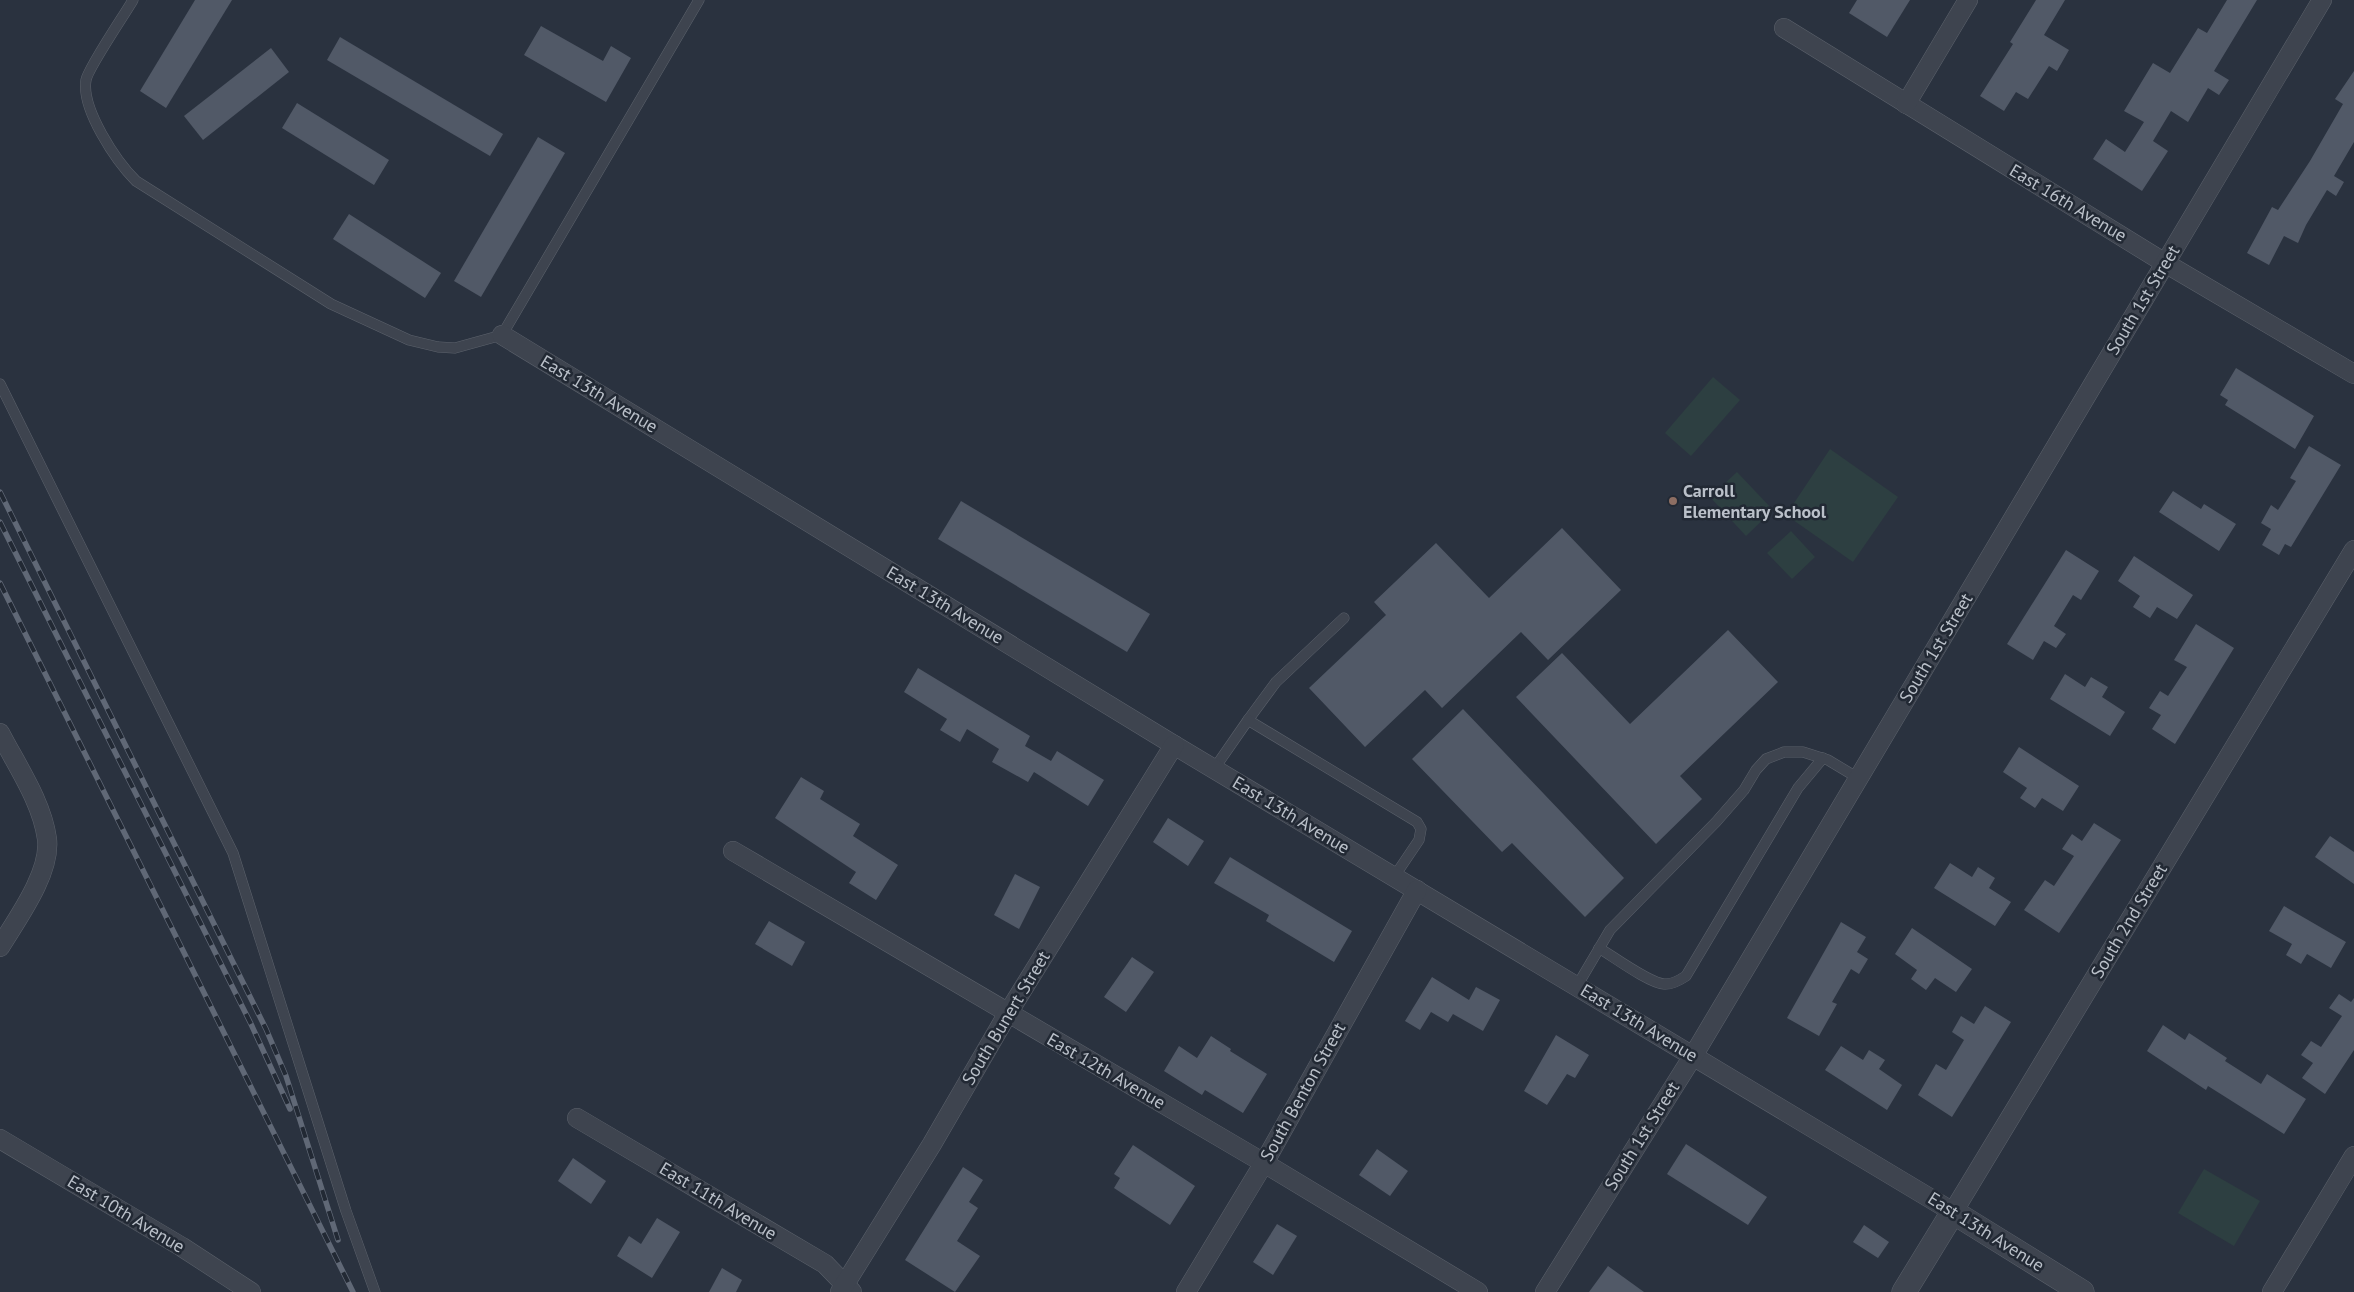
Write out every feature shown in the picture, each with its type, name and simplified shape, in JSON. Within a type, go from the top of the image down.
[{"type":"street","points":[[1906,104],[1968,0]]},
{"type":"street","name":"South 1st Street","points":[[1545,1292],[1693,1056],[2322,0]]},
{"type":"street","name":"East 16th Avenue","points":[[1784,28],[2166,263],[2354,374]]},
{"type":"street","name":"East 13th Avenue","points":[[502,335],[1174,745],[1953,1212],[2082,1292]]},
{"type":"street","name":"South 2nd Street","points":[[1904,1292],[2354,550]]},
{"type":"street","points":[[0,733],[36,803],[47,840],[44,864],[32,893],[0,947]]},
{"type":"street","name":"South Bunert Street","points":[[846,1289],[1008,1013],[1174,745]]},
{"type":"street","name":"East 12th Avenue","points":[[733,851],[1264,1163],[1478,1292]]},
{"type":"street","name":"South Benton Street","points":[[1186,1292],[1264,1163],[1417,890]]},
{"type":"street","name":"East 11th Avenue","points":[[577,1118],[824,1264],[846,1289]]},
{"type":"street","name":"East 10th Avenue","points":[[0,1139],[182,1246],[251,1292]]},
{"type":"street","points":[[2272,1292],[2354,1156]]},
{"type":"lane","points":[[133,0],[86,78],[86,96],[106,144],[122,167],[136,181],[331,304],[409,340],[438,347],[455,348],[502,335],[699,0]]},
{"type":"lane","points":[[0,384],[233,853],[346,1211],[375,1292]]},
{"type":"lane","points":[[1214,769],[1276,682],[1344,618]]},
{"type":"lane","points":[[1248,720],[1417,822],[1421,829],[1418,840],[1394,877]]},
{"type":"lane","points":[[1577,986],[1610,930],[1716,822],[1744,790],[1756,770],[1766,760],[1792,750],[1823,758],[1858,778]]},
{"type":"lane","points":[[1599,948],[1652,980],[1664,984],[1675,983],[1686,976],[1798,788],[1823,758]]},
{"type":"shaded area","points":[[1713,377],[1740,400],[1691,456],[1665,433]]},
{"type":"shaded area","points":[[1830,449],[1898,497],[1853,562],[1786,515]]},
{"type":"shaded area","points":[[1737,472],[1773,510],[1746,536],[1710,497]]},
{"type":"shaded area","points":[[1791,531],[1815,557],[1792,579],[1767,553]]},
{"type":"shaded area","points":[[2204,1169],[2260,1201],[2234,1246],[2178,1213]]},
{"type":"building","points":[[195,0],[232,0],[166,108],[140,91]]},
{"type":"building","points":[[1857,0],[1910,0],[1887,37],[1849,13]]},
{"type":"building","points":[[2036,0],[2065,0],[2044,35],[2069,50],[2057,71],[2049,66],[2028,99],[2016,92],[2004,111],[1980,96],[2013,44],[2010,42]]},
{"type":"building","points":[[2227,0],[2257,0],[2214,71],[2229,80],[2219,95],[2208,88],[2188,122],[2171,111],[2153,141],[2168,151],[2142,191],[2093,159],[2106,139],[2125,152],[2144,122],[2124,111],[2153,63],[2170,73],[2198,28],[2207,33]]},
{"type":"building","points":[[541,26],[603,61],[611,46],[631,58],[606,102],[524,55]]},
{"type":"building","points":[[340,37],[503,134],[490,156],[327,60]]},
{"type":"building","points":[[271,48],[289,72],[203,140],[184,116]]},
{"type":"building","points":[[2354,71],[2354,142],[2334,176],[2344,182],[2336,196],[2327,190],[2306,225],[2298,243],[2284,236],[2269,265],[2247,253],[2272,207],[2278,210],[2310,161],[2343,104],[2335,99]]},
{"type":"building","points":[[297,103],[389,160],[374,185],[282,128]]},
{"type":"building","points":[[538,137],[565,153],[481,297],[454,281]]},
{"type":"building","points":[[349,214],[441,273],[425,298],[333,239]]},
{"type":"building","points":[[2236,368],[2314,416],[2295,449],[2225,405],[2228,400],[2220,395]]},
{"type":"building","points":[[2309,446],[2341,465],[2291,547],[2285,544],[2279,555],[2262,545],[2271,529],[2261,523],[2271,505],[2278,510],[2296,481],[2290,478]]},
{"type":"building","points":[[2173,491],[2201,509],[2204,504],[2236,524],[2219,551],[2159,512]]},
{"type":"building","points":[[961,501],[1150,614],[1127,652],[938,539]]},
{"type":"building","points":[[1562,528],[1621,590],[1548,660],[1521,632],[1442,708],[1425,690],[1365,747],[1309,688],[1386,615],[1374,602],[1436,543],[1489,598]]},
{"type":"building","points":[[2066,550],[2099,571],[2081,600],[2073,595],[2054,626],[2066,634],[2056,648],[2044,641],[2033,660],[2007,644]]},
{"type":"building","points":[[2134,556],[2193,595],[2177,619],[2157,607],[2150,618],[2133,607],[2140,596],[2118,581]]},
{"type":"building","points":[[2196,624],[2234,648],[2175,744],[2152,729],[2161,715],[2149,708],[2160,691],[2168,696],[2187,667],[2174,660]]},
{"type":"building","points":[[1728,630],[1778,682],[1680,776],[1702,799],[1656,844],[1516,697],[1562,653],[1630,724]]},
{"type":"building","points":[[918,668],[1030,736],[1025,746],[1051,761],[1057,751],[1104,780],[1088,806],[1034,772],[1028,782],[992,762],[999,749],[967,729],[960,742],[940,730],[947,719],[904,692]]},
{"type":"building","points":[[2065,674],[2085,687],[2091,677],[2108,687],[2102,697],[2125,712],[2110,736],[2050,699]]},
{"type":"building","points":[[1463,709],[1624,878],[1585,917],[1512,843],[1502,852],[1412,759]]},
{"type":"building","points":[[2019,747],[2079,786],[2063,811],[2042,798],[2035,808],[2020,798],[2027,788],[2003,772]]},
{"type":"building","points":[[801,777],[824,791],[820,799],[860,824],[853,836],[898,865],[876,900],[849,883],[856,872],[775,818]]},
{"type":"building","points":[[1168,818],[1204,841],[1188,866],[1153,842]]},
{"type":"building","points":[[2094,823],[2121,840],[2059,933],[2024,910],[2045,880],[2054,886],[2074,856],[2062,849],[2072,834],[2082,841]]},
{"type":"building","points":[[2330,836],[2354,852],[2354,884],[2315,857]]},
{"type":"building","points":[[1230,857],[1352,931],[1334,962],[1266,921],[1269,915],[1214,883]]},
{"type":"building","points":[[1950,863],[1972,877],[1978,867],[1995,878],[1989,888],[2011,902],[1995,926],[1934,888]]},
{"type":"building","points":[[1015,874],[1040,887],[1019,929],[994,915]]},
{"type":"building","points":[[2284,906],[2346,942],[2331,968],[2307,954],[2301,964],[2286,955],[2292,944],[2269,931]]},
{"type":"building","points":[[769,921],[805,942],[792,966],[755,944]]},
{"type":"building","points":[[1841,922],[1866,937],[1857,952],[1868,959],[1859,974],[1851,969],[1832,1002],[1837,1004],[1819,1036],[1787,1018]]},
{"type":"building","points":[[1912,928],[1972,969],[1956,992],[1935,978],[1926,990],[1911,979],[1917,970],[1895,954]]},
{"type":"building","points":[[1132,957],[1154,972],[1126,1012],[1104,997]]},
{"type":"building","points":[[1432,977],[1469,1000],[1476,987],[1500,1000],[1483,1031],[1453,1014],[1448,1022],[1431,1012],[1420,1030],[1405,1021]]},
{"type":"building","points":[[2339,994],[2351,1002],[2354,998],[2354,1050],[2325,1094],[2302,1078],[2313,1063],[2301,1055],[2311,1041],[2321,1047],[2342,1016],[2329,1008]]},
{"type":"building","points":[[1985,1006],[2011,1022],[1952,1117],[1918,1095],[1936,1064],[1946,1070],[1964,1040],[1952,1032],[1961,1016],[1974,1024]]},
{"type":"building","points":[[2163,1025],[2185,1040],[2189,1033],[2227,1058],[2225,1061],[2261,1084],[2267,1074],[2306,1099],[2284,1134],[2208,1086],[2206,1090],[2147,1051]]},
{"type":"building","points":[[1556,1035],[1589,1055],[1575,1078],[1567,1074],[1547,1105],[1524,1091]]},
{"type":"building","points":[[1211,1036],[1231,1049],[1230,1051],[1267,1074],[1243,1113],[1205,1090],[1202,1095],[1164,1071],[1179,1046],[1197,1058]]},
{"type":"building","points":[[1841,1046],[1863,1060],[1869,1050],[1885,1060],[1879,1069],[1902,1085],[1887,1110],[1825,1070]]},
{"type":"building","points":[[1686,1144],[1767,1197],[1748,1225],[1667,1174]]},
{"type":"building","points":[[1133,1145],[1195,1186],[1170,1225],[1114,1188],[1120,1178],[1114,1174]]},
{"type":"building","points":[[1377,1149],[1408,1171],[1390,1196],[1359,1175]]},
{"type":"building","points":[[573,1158],[606,1181],[591,1204],[558,1181]]},
{"type":"building","points":[[963,1167],[983,1180],[969,1202],[978,1208],[957,1241],[980,1256],[955,1292],[905,1260]]},
{"type":"building","points":[[657,1218],[680,1232],[652,1278],[617,1256],[629,1236],[641,1244]]},
{"type":"building","points":[[1277,1224],[1297,1236],[1273,1275],[1253,1262]]},
{"type":"building","points":[[1864,1225],[1889,1242],[1878,1258],[1853,1242]]},
{"type":"building","points":[[1608,1266],[1644,1292],[1589,1292]]},
{"type":"building","points":[[722,1268],[742,1280],[736,1292],[709,1292]]},
{"type":"railway","points":[[0,492],[266,1029],[286,1076],[338,1240]]},
{"type":"railway","points":[[0,522],[251,1024],[290,1109]]},
{"type":"railway","points":[[0,583],[353,1292]]},
{"type":"place","name":"Carroll Elementary School","points":[[1673,501]]}]
